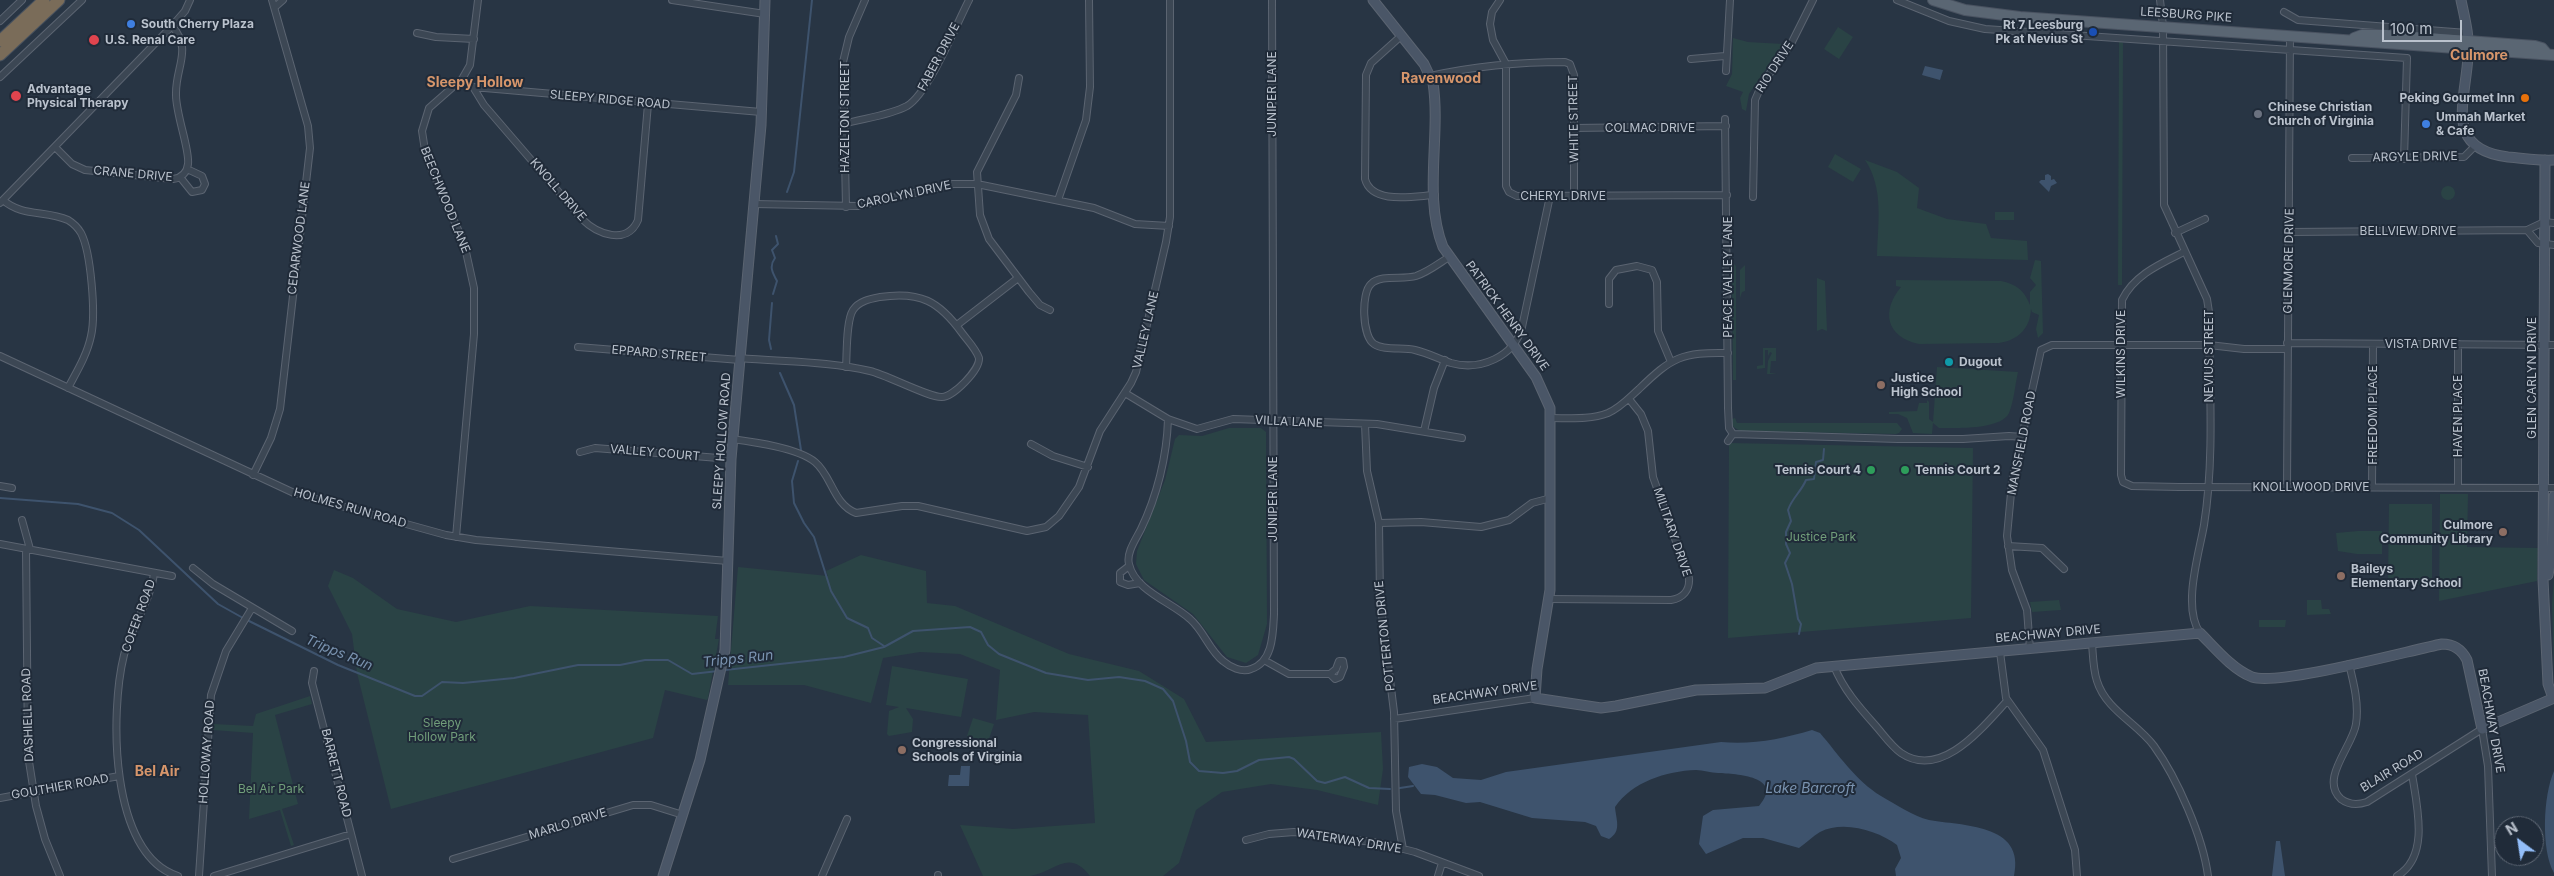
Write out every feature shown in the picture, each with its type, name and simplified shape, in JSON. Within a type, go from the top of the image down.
[{"type":"highway","points":[[0,41],[49,1]]},
{"type":"highway","points":[[0,55],[49,1]]},
{"type":"main road","name":"LEESBURG PIKE","points":[[1933,0],[1982,13],[2349,40],[2468,41],[2550,54]]},
{"type":"street","points":[[0,21],[22,0]]},
{"type":"street","points":[[0,77],[82,0]]},
{"type":"street","points":[[68,388],[83,360],[93,324],[93,301],[84,240],[78,228],[68,220],[21,211],[2,201],[172,26],[185,10],[190,0]]},
{"type":"street","points":[[274,3],[283,0]]},
{"type":"street","name":"BEECHWOOD LANE","points":[[456,537],[474,334],[474,288],[464,243],[426,157],[422,132],[429,108],[462,79],[470,65],[478,0]]},
{"type":"street","points":[[672,0],[765,14]]},
{"type":"street","name":"SLEEPY HOLLOW ROAD","points":[[663,876],[700,760],[724,654],[732,439],[761,112],[765,0]]},
{"type":"street","name":"HAZELTON STREET","points":[[846,207],[843,62],[849,37],[865,0]]},
{"type":"street","name":"FABER DRIVE","points":[[843,124],[896,110],[914,100],[924,87],[969,0]]},
{"type":"street","points":[[1058,200],[1086,120],[1090,87],[1089,0]]},
{"type":"street","name":"VALLEY LANE","points":[[732,439],[810,458],[818,465],[842,503],[856,513],[902,506],[918,506],[1027,531],[1046,527],[1059,516],[1080,488],[1100,431],[1126,393],[1136,372],[1169,226],[1170,0]]},
{"type":"street","name":"JUNIPER LANE","points":[[1264,660],[1272,640],[1274,614],[1272,0]]},
{"type":"street","name":"PATRICK HENRY DRIVE","points":[[1373,0],[1420,58],[1430,76],[1434,94],[1436,225],[1449,257],[1514,345],[1542,387],[1551,418],[1549,599],[1537,669],[1535,698]]},
{"type":"street","name":"CHERYL DRIVE","points":[[1500,0],[1492,12],[1490,24],[1493,40],[1506,64],[1507,188],[1517,196],[1727,195]]},
{"type":"street","points":[[1726,71],[1725,56],[1730,0]]},
{"type":"street","name":"RIO DRIVE","points":[[1753,197],[1755,100],[1762,84],[1788,49],[1813,0]]},
{"type":"street","points":[[1897,0],[1949,21],[1985,29],[2289,52],[2407,58],[2404,159]]},
{"type":"street","name":"NEVIUS STREET","points":[[2160,0],[2163,26],[2162,197],[2166,213],[2207,299],[2209,345],[2208,486],[2192,588],[2195,622],[2200,633]]},
{"type":"street","points":[[2461,0],[2468,41],[2463,118],[2465,132],[2475,146]]},
{"type":"street","points":[[49,1],[63,17]]},
{"type":"street","name":"CEDARWOOD LANE","points":[[254,475],[274,431],[280,409],[310,148],[308,126],[274,3]]},
{"type":"street","points":[[2284,12],[2298,20],[2468,41]]},
{"type":"street","name":"CRANE DRIVE","points":[[55,147],[72,164],[85,170],[173,180],[180,177],[187,169],[188,159],[178,119],[176,93],[184,47],[172,26]]},
{"type":"street","points":[[417,32],[436,37],[474,39]]},
{"type":"street","points":[[1401,36],[1371,63],[1366,75],[1366,182],[1370,190],[1378,195],[1435,195]]},
{"type":"street","name":"GLENMORE DRIVE","points":[[2287,487],[2290,36]]},
{"type":"street","points":[[1692,59],[1725,56]]},
{"type":"street","name":"WHITE STREET","points":[[1430,76],[1462,68],[1506,64],[1565,62],[1570,64],[1574,71],[1574,196]]},
{"type":"street","points":[[1019,78],[1016,95],[978,166],[977,184],[980,215],[984,231],[1018,278],[1040,305],[1050,310]]},
{"type":"street","points":[[462,79],[473,88]]},
{"type":"street","name":"SLEEPY RIDGE ROAD","points":[[473,88],[761,112]]},
{"type":"street","name":"KNOLL DRIVE","points":[[473,88],[484,105],[582,220],[596,231],[618,236],[630,232],[638,220],[648,104]]},
{"type":"street","name":"COLMAC DRIVE","points":[[1574,128],[1726,123]]},
{"type":"street","name":"PEACE VALLEY LANE","points":[[1726,123],[1729,428],[1733,434]]},
{"type":"street","name":"ARGYLE DRIVE","points":[[2352,158],[2464,157],[2475,146]]},
{"type":"street","name":"GLEN CARLYN DRIVE","points":[[2475,146],[2493,154],[2550,160],[2544,222],[2549,245],[2544,345],[2544,595],[2548,684],[2554,698]]},
{"type":"street","points":[[180,177],[192,192],[202,190],[205,184],[202,176],[187,169]]},
{"type":"street","name":"CAROLYN DRIVE","points":[[754,204],[846,207],[867,205],[953,184],[977,184],[1094,208],[1135,224],[1169,226]]},
{"type":"street","points":[[1449,257],[1432,269],[1415,276],[1374,281],[1368,288],[1365,296],[1366,333],[1375,345],[1414,349],[1459,364],[1478,364],[1495,359],[1514,345],[1522,327],[1550,196]]},
{"type":"street","points":[[2175,233],[2205,219]]},
{"type":"street","points":[[2544,222],[2554,223]]},
{"type":"street","name":"BELLVIEW DRIVE","points":[[2289,232],[2527,230],[2544,222]]},
{"type":"street","points":[[2527,230],[2538,243],[2549,245]]},
{"type":"street","name":"WILKINS DRIVE","points":[[2121,429],[2121,304],[2129,288],[2151,269],[2184,252]]},
{"type":"street","points":[[1609,304],[1609,279],[1616,270],[1637,266],[1652,270],[1657,282],[1658,331],[1671,362]]},
{"type":"street","points":[[957,325],[1018,278]]},
{"type":"street","name":"EPPARD STREET","points":[[578,347],[846,367],[895,378],[935,396],[947,396],[976,370],[980,362],[978,353],[942,309],[929,300],[917,296],[897,294],[865,301],[857,305],[851,313],[846,367]]},
{"type":"street","name":"VISTA DRIVE","points":[[2040,354],[2043,348],[2052,344],[2209,345],[2244,349],[2373,344],[2554,345]]},
{"type":"street","name":"FREEDOM PLACE","points":[[2372,487],[2373,344]]},
{"type":"street","name":"HAVEN PLACE","points":[[2458,344],[2458,488]]},
{"type":"street","points":[[1551,418],[1599,416],[1618,408],[1671,362],[1698,353],[1728,353]]},
{"type":"street","name":"MANSFIELD ROAD","points":[[2030,649],[2026,600],[2012,570],[2008,546],[2012,482],[2040,354]]},
{"type":"street","name":"HOLMES RUN ROAD","points":[[0,356],[254,475],[308,497],[456,537],[728,561]]},
{"type":"street","points":[[1424,431],[1434,388],[1445,360]]},
{"type":"street","name":"VILLA LANE","points":[[1126,393],[1168,419],[1201,429],[1233,419],[1365,424],[1462,438]]},
{"type":"street","name":"MILITARY DRIVE","points":[[1549,599],[1671,600],[1681,597],[1689,586],[1689,578],[1653,477],[1648,431],[1641,414],[1629,399]]},
{"type":"street","points":[[1168,419],[1164,458],[1148,514],[1130,553],[1129,566],[1140,583],[1190,619],[1224,662],[1237,669],[1247,670],[1264,660],[1289,674],[1330,674]]},
{"type":"street","name":"POTTERTON DRIVE","points":[[1365,424],[1367,471],[1379,523],[1380,600],[1394,719],[1396,811],[1403,848]]},
{"type":"street","name":"KNOLLWOOD DRIVE","points":[[2121,429],[2121,475],[2126,484],[2132,486],[2554,488]]},
{"type":"street","points":[[1728,441],[1733,434],[1906,439],[2023,437]]},
{"type":"street","points":[[1031,444],[1053,456],[1088,467]]},
{"type":"street","name":"VALLEY COURT","points":[[580,452],[595,448],[731,459]]},
{"type":"street","points":[[0,486],[12,488]]},
{"type":"street","name":"GLEN CARLYN DRIVE","points":[[2544,595],[2552,553],[2554,496]]},
{"type":"street","points":[[1379,523],[1421,522],[1470,527],[1487,526],[1509,520],[1538,500],[1551,498]]},
{"type":"street","name":"DASHIELL ROAD","points":[[22,520],[28,549],[28,742],[33,792],[45,838],[60,876]]},
{"type":"street","points":[[0,544],[172,576]]},
{"type":"street","points":[[2008,546],[2042,548],[2064,569]]},
{"type":"street","points":[[1129,566],[1120,573],[1120,582],[1128,585],[1140,583]]},
{"type":"street","points":[[193,568],[251,610],[292,631]]},
{"type":"street","name":"COFER ROAD","points":[[154,573],[152,584],[130,637],[117,688],[115,735],[119,776],[130,817],[145,851],[157,865],[178,876]]},
{"type":"street","name":"HOLLOWAY ROAD","points":[[200,876],[211,695],[223,658],[251,610]]},
{"type":"street","name":"BEACHWAY DRIVE","points":[[1394,719],[1535,698],[1601,708],[1696,690],[1765,688],[1808,670],[1834,666],[2200,633],[2235,666],[2257,678],[2273,679],[2442,644],[2457,647],[2467,660],[2482,729],[2488,766],[2492,876]]},
{"type":"street","points":[[2092,643],[2096,678],[2100,689],[2111,705],[2154,745],[2165,763],[2200,841],[2208,876]]},
{"type":"street","points":[[2000,652],[2007,701],[2043,750],[2075,850],[2077,876]]},
{"type":"street","name":"BLAIR ROAD","points":[[2349,664],[2357,704],[2356,722],[2352,737],[2335,772],[2336,791],[2346,802],[2361,804],[2374,799],[2482,729],[2554,698]]},
{"type":"street","points":[[1834,666],[1846,691],[1887,738],[1901,752],[1921,761],[1934,760],[1951,753],[2007,701]]},
{"type":"street","name":"BARRETT ROAD","points":[[314,671],[312,683],[362,876]]},
{"type":"street","points":[[2397,876],[2411,864],[2417,850],[2416,810],[2412,774]]},
{"type":"street","name":"GOUTHIER ROAD","points":[[0,798],[119,776]]},
{"type":"street","name":"MARLO DRIVE","points":[[453,859],[632,805],[651,805],[683,815]]},
{"type":"street","points":[[822,876],[847,819]]},
{"type":"street","name":"WATERWAY DRIVE","points":[[1246,840],[1269,834],[1294,832],[1380,843],[1403,848],[1478,876]]},
{"type":"street","points":[[214,876],[351,834]]},
{"type":"street","points":[[1438,876],[1442,863]]},
{"type":"green space","points":[[1838,27],[1853,37],[1839,59],[1824,49]]},
{"type":"green space","points":[[1733,38],[1748,42],[1783,44],[1749,94],[1746,111],[1742,109],[1740,98],[1743,92],[1726,86],[1732,74]]},
{"type":"green space","points":[[2119,41],[2123,43],[2122,285],[2118,285]]},
{"type":"green space","points":[[1835,154],[1861,169],[1853,182],[1828,167]]},
{"type":"green space","points":[[1865,160],[1897,172],[1919,188],[1917,208],[1947,219],[1986,224],[1991,238],[2027,241],[2028,260],[1877,256],[1879,206],[1875,182]]},
{"type":"green space","points":[[2448,186],[2453,188],[2455,193],[2453,198],[2448,200],[2443,198],[2441,193],[2443,188]]},
{"type":"green space","points":[[1995,212],[2014,212],[2014,220],[1995,220]]},
{"type":"green space","points":[[2035,260],[2041,261],[2043,333],[2038,338],[2036,329],[2039,315],[2032,312],[2031,309],[2028,322],[2022,332],[2012,339],[1999,343],[1919,344],[1899,336],[1890,322],[1891,305],[1901,287],[1896,286],[1896,280],[2001,281],[2019,288],[2030,305],[2030,292],[2036,285],[2030,278]]},
{"type":"green space","points":[[1734,264],[1736,266],[1736,380],[1733,380],[1732,266]]},
{"type":"green space","points":[[1745,265],[1745,291],[1742,292],[1740,298],[1740,270]]},
{"type":"green space","points":[[1817,278],[1825,281],[1827,331],[1822,329],[1817,331]]},
{"type":"green space","points":[[1763,348],[1776,348],[1776,361],[1771,361],[1770,373],[1777,374],[1767,374],[1768,361],[1772,353],[1770,352],[1768,356],[1768,350],[1765,350],[1765,368],[1757,369],[1757,366],[1763,365]]},
{"type":"green space","points":[[1937,367],[2018,372],[2009,413],[1997,423],[1988,425],[1966,428],[1939,428],[1933,423],[1932,434],[1913,433],[1907,418],[1898,414],[1889,414],[1889,412],[1917,411],[1919,403],[1927,403],[1927,400],[1929,402],[1929,419],[1933,422]]},
{"type":"green space","points":[[1735,418],[1737,423],[1897,423],[1902,429],[1896,434],[1740,431],[1732,426],[1732,419]]},
{"type":"green space","points":[[1229,428],[1261,428],[1266,432],[1267,624],[1258,655],[1246,663],[1227,657],[1193,614],[1144,580],[1136,564],[1137,551],[1165,480],[1175,439],[1179,435],[1202,436]]},
{"type":"green space","name":"Justice Park","points":[[1729,443],[1973,448],[1971,618],[1728,638]]},
{"type":"green space","points":[[2440,494],[2468,494],[2467,547],[2538,548],[2537,581],[2439,601]]},
{"type":"green space","points":[[2389,504],[2432,504],[2432,585],[2388,585]]},
{"type":"green space","points":[[2382,531],[2382,554],[2357,554],[2338,551],[2336,533]]},
{"type":"green space","points":[[861,555],[926,571],[927,603],[955,606],[1069,654],[1139,671],[1184,699],[1206,742],[1381,732],[1383,769],[1378,805],[1317,790],[1271,784],[1222,792],[1196,810],[1179,863],[1163,876],[1090,876],[1082,868],[1068,863],[1030,876],[983,876],[960,825],[1013,829],[1095,823],[1088,715],[1034,712],[996,720],[1000,670],[960,654],[920,652],[883,658],[871,703],[804,685],[728,685],[738,567],[828,576],[826,571]]},
{"type":"green space","name":"Sleepy Hollow Park","points":[[334,570],[353,578],[397,609],[456,622],[530,606],[718,616],[715,639],[719,639],[708,698],[707,700],[665,690],[653,738],[391,809],[357,673],[352,634],[328,586]]},
{"type":"green space","points":[[2554,576],[2554,672],[2552,604]]},
{"type":"green space","points":[[2059,600],[2061,610],[2032,612],[2030,602]]},
{"type":"green space","points":[[2307,600],[2321,600],[2322,609],[2329,609],[2331,614],[2307,615]]},
{"type":"green space","points":[[2259,620],[2286,620],[2285,627],[2259,627]]},
{"type":"green space","points":[[892,666],[968,679],[961,717],[906,708],[913,719],[912,732],[889,736],[887,734],[889,711],[899,707],[886,705]]},
{"type":"green space","name":"Bel Air Park","points":[[310,696],[312,704],[275,715],[298,804],[282,809],[294,845],[291,846],[280,810],[249,819],[253,733],[213,730],[213,724],[253,726],[256,714]]},
{"type":"green space","points":[[973,718],[994,724],[988,742],[967,736]]},
{"type":"water","points":[[1925,66],[1943,70],[1940,80],[1922,75]]},
{"type":"water","points":[[2045,175],[2051,176],[2051,180],[2054,179],[2057,183],[2051,186],[2049,192],[2039,182],[2045,180]]},
{"type":"water","name":"Lake Barcroft","points":[[1812,730],[1820,733],[1848,767],[1872,790],[1898,806],[1929,820],[1973,826],[1988,830],[2001,837],[2010,846],[2015,859],[2014,876],[1896,876],[1895,869],[1901,858],[1897,845],[1880,835],[1850,827],[1839,827],[1820,832],[1799,848],[1763,838],[1743,838],[1706,854],[1699,844],[1703,816],[1713,810],[1759,806],[1765,796],[1766,788],[1762,783],[1736,774],[1696,770],[1685,771],[1662,776],[1640,785],[1622,798],[1615,807],[1617,829],[1609,839],[1601,836],[1596,826],[1585,822],[1532,818],[1480,802],[1466,803],[1435,795],[1421,794],[1408,777],[1409,767],[1422,764],[1437,767],[1453,778],[1481,780],[1506,772],[1721,742],[1744,743],[1767,740]]},
{"type":"water","points":[[961,766],[970,766],[969,786],[948,786],[949,775],[960,775]]},
{"type":"water","points":[[2554,771],[2554,873],[2547,851],[2545,823],[2550,782]]},
{"type":"water","points":[[2276,841],[2280,841],[2285,876],[2272,876]]},
{"type":"waterway","points":[[787,192],[794,172],[812,0]]},
{"type":"waterway","points":[[773,294],[777,281],[772,266],[775,258],[772,250],[778,244],[776,236]]},
{"type":"waterway","points":[[771,349],[769,340],[772,303]]},
{"type":"waterway","points":[[780,373],[794,405],[801,450]]},
{"type":"waterway","points":[[1799,634],[1801,624],[1798,619],[1792,584],[1785,563],[1790,553],[1786,544],[1786,532],[1791,521],[1788,510],[1806,480],[1814,479],[1816,462],[1823,460],[1824,449]]},
{"type":"waterway","points":[[798,461],[792,481],[794,503],[804,523],[814,537],[831,591],[847,618],[868,628],[872,638],[884,646]]},
{"type":"waterway","name":"Tripps Run","points":[[0,498],[78,504],[112,513],[139,530],[218,604],[243,618]]},
{"type":"waterway","name":"Tripps Run","points":[[247,620],[338,665],[415,696],[422,696],[442,682],[463,683],[514,678],[578,665],[620,665],[645,660],[668,660],[692,674],[718,671]]},
{"type":"waterway","name":"Tripps Run","points":[[725,670],[844,657],[884,647],[913,631],[970,627],[981,632],[988,645],[999,654],[1046,673],[1088,680],[1119,677],[1145,681],[1163,689],[1173,701],[1186,741],[1190,762],[1199,771],[1223,773],[1237,771],[1259,760],[1289,757],[1294,759],[1317,781],[1325,783],[1345,777],[1369,788],[1390,789]]},
{"type":"waterway","points":[[1400,788],[1413,786]]},
{"type":"place","name":"South Cherry Plaza","points":[[131,24]]},
{"type":"place","name":"Rt 7 Leesburg Pk at Nevius St","points":[[2093,32]]},
{"type":"place","name":"U.S. Renal Care","points":[[94,40]]},
{"type":"place","name":"Advantage Physical Therapy","points":[[16,96]]},
{"type":"place","name":"Peking Gourmet Inn","points":[[2525,98]]},
{"type":"place","name":"Chinese Christian Church of Virginia","points":[[2258,114]]},
{"type":"place","name":"Ummah Market & Cafe","points":[[2426,124]]},
{"type":"place","name":"Dugout","points":[[1949,362]]},
{"type":"place","name":"Justice High School","points":[[1881,385]]},
{"type":"place","name":"Tennis Court 4","points":[[1871,470]]},
{"type":"place","name":"Tennis Court 2","points":[[1905,470]]},
{"type":"place","name":"Culmore Community Library","points":[[2503,532]]},
{"type":"place","name":"Baileys Elementary School","points":[[2341,576]]},
{"type":"place","name":"Congressional Schools of Virginia","points":[[902,750]]},
{"type":"district","name":"Culmore","points":[[2479,56]]},
{"type":"district","name":"Ravenwood","points":[[1441,79]]},
{"type":"district","name":"Sleepy Hollow","points":[[475,83]]},
{"type":"district","name":"Bel Air","points":[[157,772]]}]
